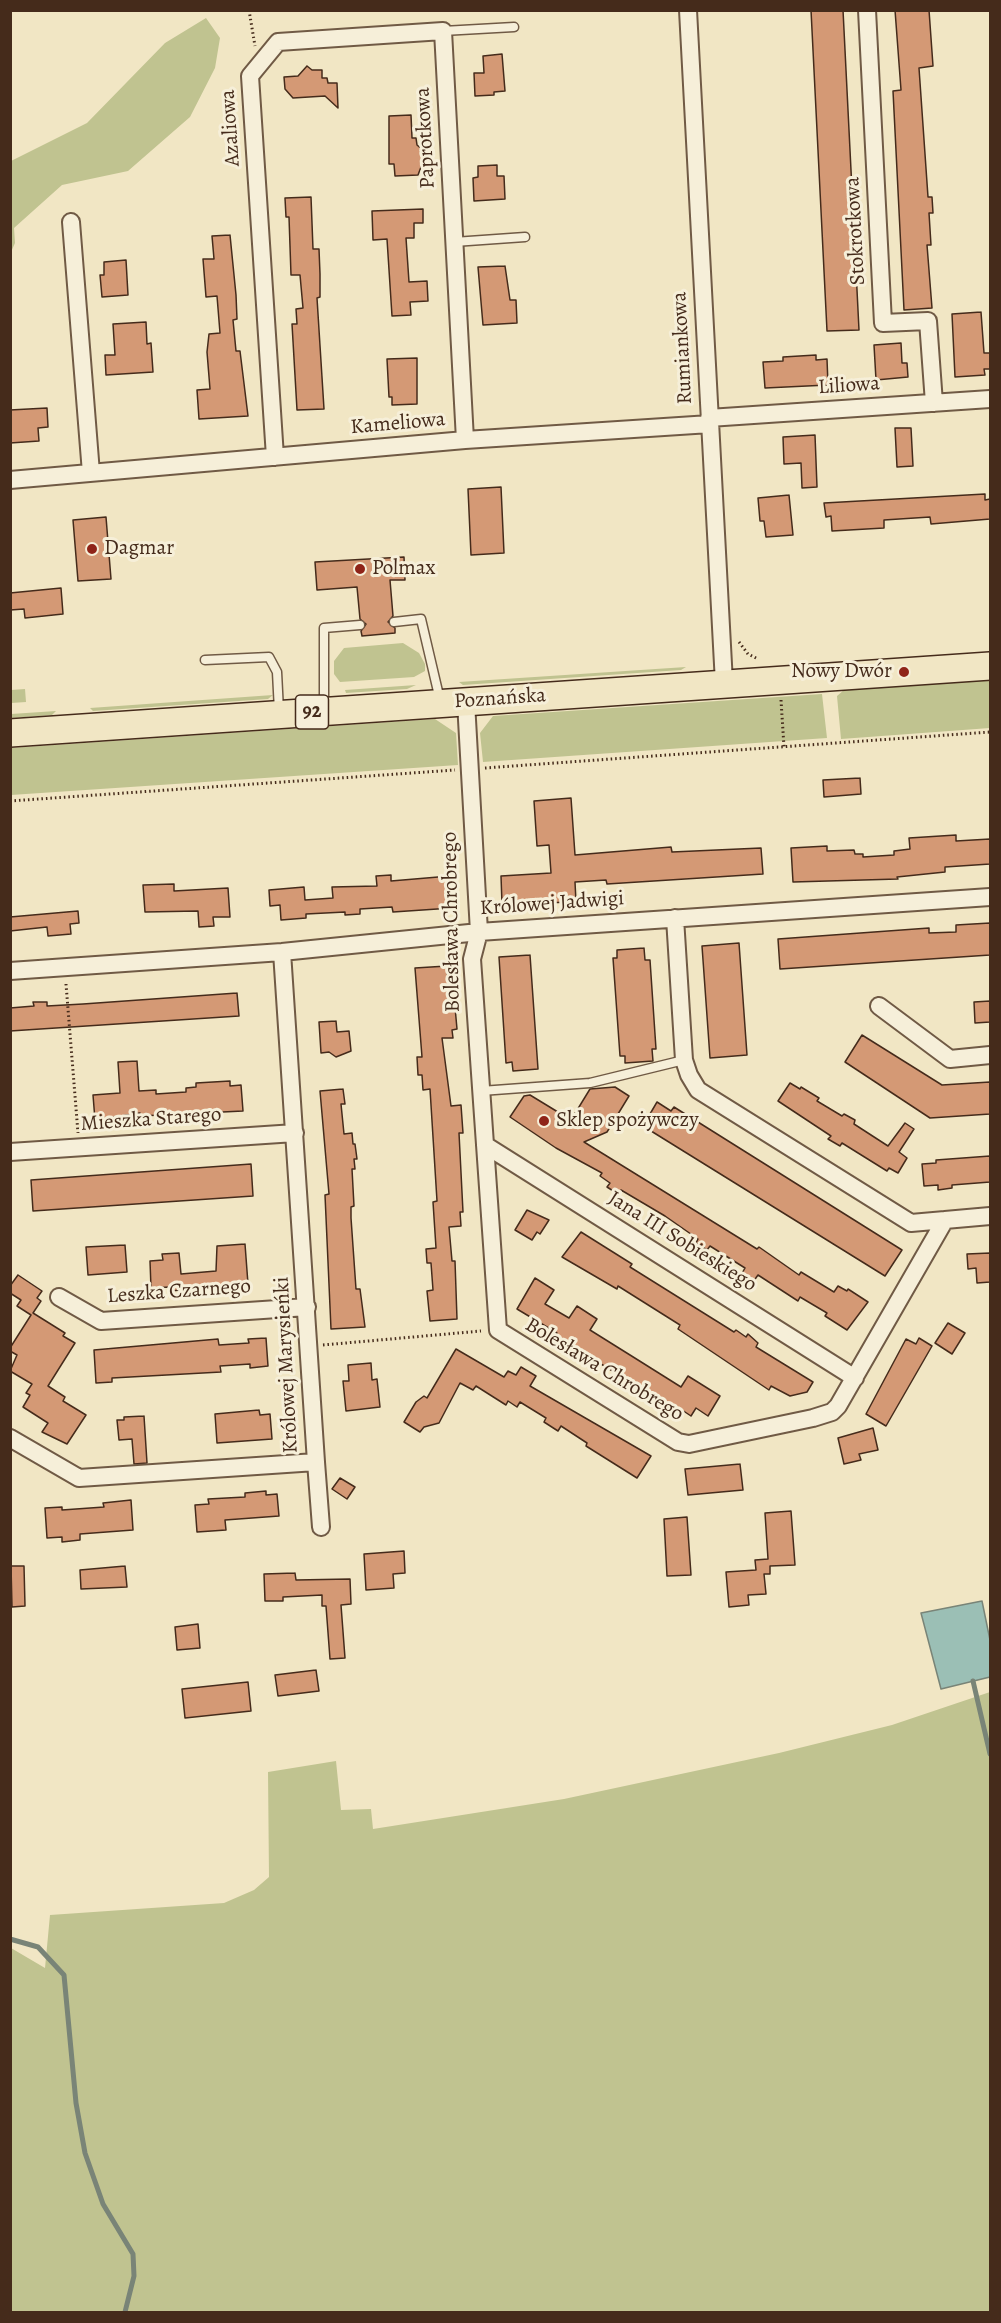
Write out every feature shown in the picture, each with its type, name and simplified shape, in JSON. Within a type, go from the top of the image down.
[{"type":"main road","name":"Poznańska","points":[[10,733],[990,666]]},
{"type":"street","name":"Rumiankowa","points":[[688,10],[724,683]]},
{"type":"street","name":"Stokrotkowa","points":[[867,10],[883,323],[928,321],[934,403]]},
{"type":"street","name":"Azaliowa","points":[[275,457],[250,76],[278,42],[442,31]]},
{"type":"street","name":"Paprotkowa","points":[[442,31],[465,440]]},
{"type":"street","points":[[71,222],[91,473]]},
{"type":"street","name":"Liliowa","points":[[710,421],[990,399]]},
{"type":"street","name":"Kameliowa","points":[[10,480],[710,421]]},
{"type":"street","name":"Bolesława Chrobrego","points":[[453,702],[470,769],[479,932],[472,959],[498,1330],[669,1438],[690,1444],[822,1415],[838,1406],[945,1220]]},
{"type":"street","name":"Królowej Jadwigi","points":[[10,971],[282,952],[479,932],[990,897]]},
{"type":"street","points":[[675,918],[684,1060],[693,1082],[709,1098],[911,1223],[990,1216]]},
{"type":"street","name":"Królowej Marysieńki","points":[[10,1438],[79,1478],[316,1462],[282,952]]},
{"type":"street","points":[[879,1006],[950,1059],[990,1055]]},
{"type":"street","name":"Mieszka Starego","points":[[10,1152],[295,1133]]},
{"type":"street","name":"Jana III Sobieskiego","points":[[485,1145],[855,1378]]},
{"type":"street","name":"Leszka Czarnego","points":[[59,1297],[101,1321],[307,1307]]},
{"type":"street","points":[[316,1462],[321,1527]]},
{"type":"lane","name":"Azaliowa","points":[[442,31],[514,27]]},
{"type":"lane","points":[[454,242],[525,237]]},
{"type":"lane","points":[[394,622],[421,619],[453,702]]},
{"type":"lane","points":[[324,711],[324,628],[360,625]]},
{"type":"lane","points":[[205,660],[270,657],[276,672],[279,715]]},
{"type":"lane","points":[[482,1091],[590,1083],[684,1060]]},
{"type":"path","points":[[249,10],[259,65]]},
{"type":"path","points":[[736,636],[748,654],[767,662],[779,661],[784,747]]},
{"type":"path","points":[[10,801],[990,732]]},
{"type":"path","points":[[65,967],[80,1147]]},
{"type":"path","points":[[310,1346],[498,1330]]},
{"type":"green space","points":[[206,18],[220,38],[215,68],[190,117],[128,171],[62,185],[14,228],[15,243],[11,252],[11,161],[87,123],[165,43]]},
{"type":"green space","points":[[403,643],[419,653],[425,664],[425,671],[414,677],[340,682],[334,674],[334,661],[344,648]]},
{"type":"green space","points":[[686,667],[681,670],[463,685],[459,682]]},
{"type":"green space","points":[[990,680],[990,728],[841,739],[837,696],[844,690]]},
{"type":"green space","points":[[416,685],[407,689],[346,693],[345,690]]},
{"type":"green space","points":[[25,689],[26,702],[11,703],[11,690]]},
{"type":"green space","points":[[822,694],[827,738],[483,762],[480,733],[493,716]]},
{"type":"green space","points":[[273,695],[268,699],[93,711],[90,708]]},
{"type":"green space","points":[[56,711],[52,715],[11,718],[11,714]]},
{"type":"green space","points":[[435,719],[456,733],[458,765],[11,795],[11,748]]},
{"type":"green space","points":[[990,1692],[990,2312],[11,2312],[11,1948],[45,1968],[50,1915],[224,1903],[254,1890],[269,1877],[268,1772],[336,1761],[341,1810],[371,1809],[373,1829],[564,1799],[779,1753],[892,1725]]},
{"type":"water","points":[[982,1601],[990,1640],[990,1677],[941,1689],[921,1613]]},
{"type":"building","points":[[811,10],[843,10],[859,330],[827,331]]},
{"type":"building","points":[[895,10],[929,10],[933,66],[919,68],[928,197],[932,197],[933,213],[929,213],[931,245],[927,245],[932,308],[904,310],[893,91],[901,90]]},
{"type":"building","points":[[502,54],[505,91],[494,92],[494,95],[475,96],[474,73],[484,73],[483,56]]},
{"type":"building","points":[[307,66],[312,70],[322,70],[322,78],[327,78],[328,83],[337,83],[338,108],[325,96],[293,98],[285,89],[284,77],[298,76]]},
{"type":"building","points":[[411,115],[412,138],[416,138],[417,145],[424,151],[424,159],[418,175],[395,176],[394,164],[389,164],[389,116]]},
{"type":"building","points":[[497,165],[497,176],[504,176],[505,199],[474,201],[473,178],[478,177],[478,166]]},
{"type":"building","points":[[311,197],[313,249],[319,249],[320,297],[317,298],[324,409],[297,410],[292,324],[297,324],[296,309],[303,308],[300,275],[291,275],[289,217],[286,217],[285,198]]},
{"type":"building","points":[[423,209],[423,223],[414,223],[414,238],[406,238],[409,282],[427,281],[428,301],[410,302],[411,315],[392,316],[387,239],[373,240],[372,211]]},
{"type":"building","points":[[230,235],[236,295],[237,319],[233,320],[236,351],[240,351],[248,416],[199,419],[197,390],[210,389],[207,352],[209,334],[220,333],[217,296],[206,297],[203,259],[214,259],[212,236]]},
{"type":"building","points":[[126,260],[128,295],[102,297],[100,275],[104,275],[104,262]]},
{"type":"building","points":[[505,266],[510,300],[516,300],[517,323],[483,325],[478,267]]},
{"type":"building","points":[[981,312],[984,353],[990,353],[990,369],[984,369],[985,375],[955,377],[952,314]]},
{"type":"building","points":[[146,322],[147,344],[151,343],[153,372],[106,375],[105,355],[115,355],[113,324]]},
{"type":"building","points":[[901,343],[902,363],[907,363],[908,377],[876,380],[874,345]]},
{"type":"building","points":[[816,355],[816,360],[827,359],[828,385],[765,388],[763,362],[783,361],[783,357]]},
{"type":"building","points":[[417,358],[417,404],[392,405],[392,397],[389,397],[387,359]]},
{"type":"building","points":[[47,408],[48,427],[38,428],[39,441],[10,443],[10,410]]},
{"type":"building","points":[[895,428],[911,428],[913,466],[897,467]]},
{"type":"building","points":[[815,435],[817,487],[802,488],[801,463],[784,464],[783,437]]},
{"type":"building","points":[[501,487],[504,553],[471,555],[468,489]]},
{"type":"building","points":[[985,494],[985,500],[990,499],[990,519],[931,524],[930,517],[884,520],[884,528],[832,531],[831,516],[826,517],[824,503]]},
{"type":"building","points":[[789,495],[793,535],[766,537],[764,521],[760,521],[758,498]]},
{"type":"building","name":"Dagmar","points":[[106,517],[111,579],[78,581],[73,520]]},
{"type":"building","points":[[404,557],[405,580],[390,580],[393,616],[388,622],[395,628],[395,633],[362,636],[361,631],[366,624],[360,619],[357,587],[317,590],[315,562]]},
{"type":"building","points":[[61,588],[63,614],[25,618],[24,609],[10,610],[10,593]]},
{"type":"building","points":[[860,778],[861,794],[824,797],[823,780]]},
{"type":"building","points":[[571,798],[575,855],[671,847],[672,852],[761,848],[763,874],[607,884],[606,880],[575,882],[576,902],[502,904],[501,876],[551,873],[549,845],[537,846],[534,801]]},
{"type":"building","points":[[956,835],[956,841],[990,839],[990,864],[945,867],[945,872],[897,877],[898,879],[793,882],[791,848],[827,846],[827,851],[854,850],[855,854],[863,854],[863,857],[894,855],[894,851],[910,849],[909,838]]},
{"type":"building","points":[[391,875],[391,881],[450,876],[452,908],[393,912],[392,907],[360,909],[360,914],[345,915],[345,912],[306,914],[306,918],[281,920],[280,905],[270,906],[269,890],[304,887],[305,900],[333,898],[332,887],[377,886],[376,876]]},
{"type":"building","points":[[174,884],[174,891],[228,888],[230,917],[213,917],[214,926],[199,927],[198,911],[145,912],[143,885]]},
{"type":"building","points":[[78,911],[79,923],[70,924],[71,934],[48,936],[47,927],[10,931],[10,917]]},
{"type":"building","points":[[990,923],[990,955],[780,969],[778,939],[929,928],[929,933],[956,932],[956,925]]},
{"type":"building","points":[[739,943],[747,1055],[710,1058],[702,946]]},
{"type":"building","points":[[644,948],[645,960],[650,960],[656,1049],[652,1049],[653,1061],[625,1063],[625,1056],[620,1056],[613,958],[617,958],[617,950]]},
{"type":"building","points":[[530,955],[538,1069],[513,1071],[512,1062],[506,1063],[499,957]]},
{"type":"building","points":[[447,966],[447,974],[452,974],[457,1029],[452,1030],[453,1038],[442,1038],[451,1106],[461,1105],[463,1133],[459,1133],[463,1212],[460,1212],[461,1226],[449,1227],[452,1261],[455,1261],[457,1319],[430,1321],[427,1291],[433,1290],[431,1263],[427,1263],[426,1249],[436,1248],[433,1202],[437,1201],[430,1089],[423,1090],[422,1075],[418,1075],[417,1057],[422,1057],[415,968]]},
{"type":"building","points":[[237,993],[239,1016],[10,1031],[10,1008],[34,1006],[33,1002],[47,1002],[47,1006]]},
{"type":"building","points":[[990,1001],[990,1022],[975,1023],[974,1002]]},
{"type":"building","points":[[336,1021],[337,1032],[349,1031],[351,1051],[336,1057],[329,1052],[321,1053],[319,1022]]},
{"type":"building","points":[[862,1035],[942,1085],[990,1082],[990,1114],[930,1118],[845,1062]]},
{"type":"building","points":[[137,1061],[139,1091],[156,1090],[156,1094],[186,1092],[186,1088],[196,1087],[196,1083],[230,1081],[230,1086],[241,1085],[243,1111],[140,1116],[140,1113],[95,1120],[93,1095],[120,1093],[118,1062]]},
{"type":"building","points":[[790,1083],[819,1098],[817,1101],[842,1116],[844,1114],[855,1120],[854,1124],[888,1146],[905,1123],[914,1129],[899,1152],[907,1158],[898,1173],[889,1168],[887,1171],[842,1143],[840,1146],[828,1139],[831,1136],[778,1101]]},
{"type":"building","points":[[615,1087],[629,1096],[607,1132],[584,1142],[757,1249],[759,1247],[799,1275],[801,1272],[834,1292],[838,1286],[847,1291],[848,1289],[868,1302],[847,1330],[825,1316],[827,1313],[800,1297],[798,1301],[758,1275],[753,1282],[741,1275],[745,1268],[710,1246],[707,1250],[696,1243],[698,1239],[621,1190],[618,1194],[607,1187],[610,1183],[600,1176],[602,1173],[556,1148],[510,1117],[524,1096],[530,1095],[571,1120],[590,1089]]},
{"type":"building","points":[[343,1089],[345,1104],[341,1104],[344,1134],[352,1133],[357,1159],[354,1159],[355,1169],[352,1169],[354,1206],[351,1207],[351,1218],[356,1289],[360,1289],[365,1327],[331,1329],[325,1195],[329,1194],[320,1091]]},
{"type":"building","points":[[657,1102],[671,1111],[674,1107],[902,1250],[885,1276],[643,1126]]},
{"type":"building","points":[[990,1156],[990,1182],[952,1185],[952,1188],[938,1190],[938,1185],[924,1186],[922,1164],[936,1163],[936,1160]]},
{"type":"building","points":[[251,1164],[253,1196],[33,1211],[31,1180]]},
{"type":"building","points":[[527,1210],[549,1220],[540,1234],[537,1232],[532,1240],[515,1230]]},
{"type":"building","points":[[581,1232],[632,1264],[630,1267],[734,1332],[736,1330],[746,1337],[748,1334],[758,1343],[756,1347],[813,1382],[807,1392],[790,1396],[771,1386],[769,1390],[678,1329],[680,1325],[618,1286],[617,1289],[562,1257]]},
{"type":"building","points":[[245,1244],[248,1284],[170,1291],[170,1287],[151,1288],[150,1261],[163,1260],[162,1254],[179,1253],[181,1274],[216,1271],[217,1246]]},
{"type":"building","points":[[125,1245],[127,1272],[88,1275],[86,1247]]},
{"type":"building","points":[[990,1253],[990,1282],[977,1283],[976,1268],[968,1269],[967,1254]]},
{"type":"building","points":[[18,1275],[42,1291],[37,1298],[41,1301],[33,1313],[65,1333],[63,1336],[75,1343],[48,1386],[65,1397],[63,1401],[86,1415],[67,1444],[42,1432],[48,1423],[23,1407],[30,1395],[26,1393],[32,1384],[10,1371],[17,1355],[10,1351],[10,1348],[31,1315],[17,1306],[21,1300],[10,1293],[10,1286]]},
{"type":"building","points":[[535,1278],[554,1290],[545,1304],[569,1318],[577,1306],[597,1319],[590,1330],[681,1387],[688,1376],[720,1396],[708,1416],[696,1408],[691,1416],[682,1410],[680,1412],[555,1336],[557,1333],[517,1309]]},
{"type":"building","points":[[948,1323],[965,1333],[952,1354],[935,1343]]},
{"type":"building","points":[[266,1338],[268,1366],[250,1368],[250,1364],[220,1366],[221,1372],[112,1378],[112,1382],[96,1383],[94,1350],[218,1339],[219,1345],[249,1343],[248,1339]]},
{"type":"building","points":[[919,1338],[932,1346],[886,1426],[866,1414],[906,1339],[916,1344]]},
{"type":"building","points":[[456,1349],[504,1377],[508,1371],[516,1375],[521,1367],[536,1376],[530,1386],[651,1456],[637,1478],[586,1446],[587,1443],[561,1426],[558,1431],[544,1422],[546,1418],[520,1402],[517,1407],[508,1401],[506,1405],[476,1386],[473,1390],[460,1383],[439,1423],[424,1427],[420,1432],[404,1422],[416,1402],[424,1396],[427,1398]]},
{"type":"building","points":[[371,1363],[372,1380],[377,1379],[380,1407],[346,1411],[343,1381],[349,1381],[348,1365]]},
{"type":"building","points":[[259,1410],[260,1415],[270,1414],[272,1439],[217,1443],[215,1414]]},
{"type":"building","points":[[144,1416],[147,1463],[134,1464],[132,1439],[119,1440],[117,1420],[124,1420],[124,1417]]},
{"type":"building","points":[[873,1428],[878,1450],[859,1454],[861,1460],[844,1464],[838,1438]]},
{"type":"building","points":[[740,1464],[743,1490],[688,1495],[685,1469]]},
{"type":"building","points":[[340,1478],[355,1487],[347,1499],[332,1489]]},
{"type":"building","points":[[266,1491],[266,1495],[277,1494],[279,1516],[225,1520],[226,1530],[197,1532],[195,1505],[209,1504],[208,1499],[245,1497],[245,1493]]},
{"type":"building","points":[[131,1500],[133,1530],[80,1534],[80,1540],[62,1542],[62,1537],[47,1538],[45,1508],[62,1507],[62,1510],[104,1507],[103,1503]]},
{"type":"building","points":[[791,1511],[795,1565],[770,1566],[770,1574],[764,1574],[766,1594],[748,1595],[749,1605],[729,1607],[726,1572],[756,1570],[755,1560],[768,1559],[765,1513]]},
{"type":"building","points":[[687,1517],[691,1575],[667,1576],[664,1519]]},
{"type":"building","points":[[404,1551],[405,1573],[393,1574],[394,1588],[366,1590],[364,1554]]},
{"type":"building","points":[[11,1566],[24,1566],[25,1606],[12,1607]]},
{"type":"building","points":[[125,1566],[127,1587],[81,1589],[80,1570]]},
{"type":"building","points":[[295,1573],[296,1580],[350,1579],[351,1604],[341,1605],[345,1658],[330,1659],[326,1606],[322,1606],[322,1595],[283,1597],[283,1601],[265,1601],[264,1574]]},
{"type":"building","points":[[198,1624],[200,1648],[177,1650],[175,1627]]},
{"type":"building","points":[[316,1670],[319,1691],[278,1696],[275,1675]]},
{"type":"building","points":[[248,1682],[251,1711],[185,1718],[182,1689]]},
{"type":"waterway","points":[[973,1681],[990,1754]]},
{"type":"waterway","points":[[10,1939],[38,1947],[64,1975],[76,2103],[85,2153],[103,2204],[133,2254],[134,2276],[125,2312]]},
{"type":"place","name":"Dagmar","points":[[92,549]]},
{"type":"place","name":"Polmax","points":[[360,569]]},
{"type":"place","name":"Nowy Dwór","points":[[904,672]]},
{"type":"place","name":"Sklep spożywczy","points":[[544,1121]]}]
